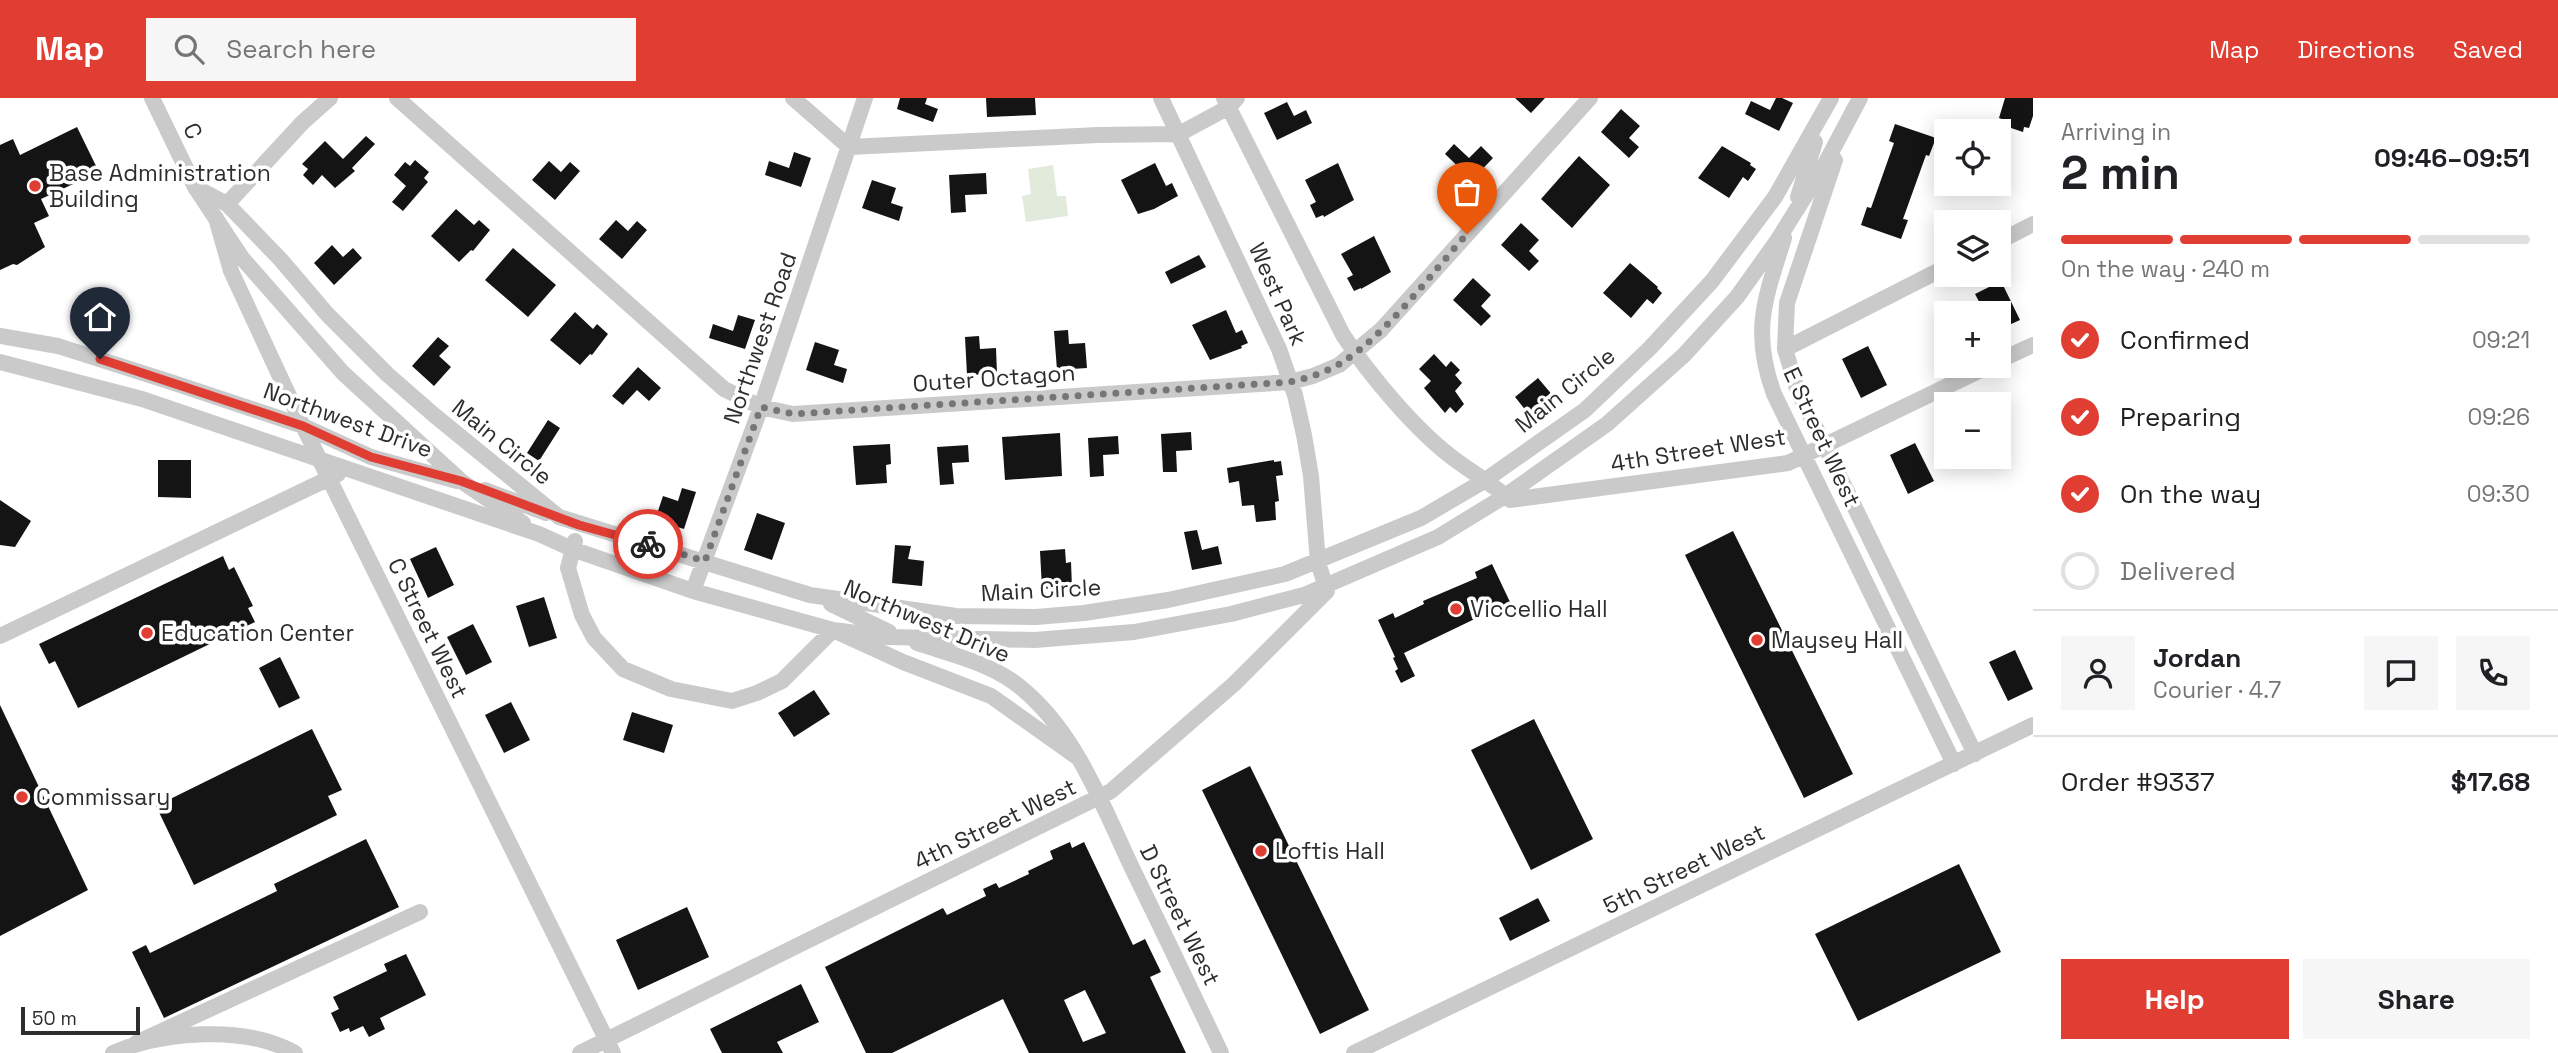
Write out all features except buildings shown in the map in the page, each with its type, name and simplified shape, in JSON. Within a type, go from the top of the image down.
[{"type":"street","name":"C","points":[[152,98],[195,187],[216,218]]},
{"type":"street","points":[[227,204],[303,122],[330,98]]},
{"type":"street","name":"Outer Octagon","points":[[397,98],[724,389],[761,407],[793,414],[1290,382],[1313,376],[1339,365],[1381,330],[1590,98]]},
{"type":"street","points":[[793,98],[849,147],[1098,135],[1179,134],[1230,101]]},
{"type":"street","name":"Northwest Road","points":[[693,591],[761,407],[865,98]]},
{"type":"street","name":"West Park","points":[[1161,98],[1279,349],[1295,395],[1311,476],[1318,562]]},
{"type":"street","name":"E Street West","points":[[1824,166],[1860,98]]},
{"type":"street","name":"West Park","points":[[1230,101],[1343,335],[1355,353],[1395,401],[1447,454],[1484,481]]},
{"type":"street","name":"Main Circle","points":[[195,187],[227,204],[281,260],[327,314],[387,374],[558,517],[810,595],[956,616],[1036,617],[1084,613],[1168,600],[1238,586],[1318,562],[1421,518],[1484,481],[1584,410],[1659,338],[1712,281],[1775,197],[1828,105]]},
{"type":"street","name":"E Street West","points":[[1828,105],[1763,309],[1761,355],[1773,394],[1954,764]]},
{"type":"street","name":"E Street West","points":[[1845,130],[1794,277],[1787,303],[1785,349],[1797,388],[1975,754]]},
{"type":"street","name":"Main Circle","points":[[833,630],[900,637],[1035,640],[1134,632],[1231,614],[1326,589],[1438,537],[1505,496],[1608,424],[1684,355],[1737,297],[1824,166]]},
{"type":"street","points":[[216,218],[242,258],[343,373],[461,481],[539,534]]},
{"type":"street","name":"C Street West","points":[[216,218],[231,271],[328,479],[610,1046]]},
{"type":"street","points":[[2011,236],[2033,225]]},
{"type":"street","points":[[1785,349],[1934,273]]},
{"type":"street","name":"Northwest Drive","points":[[0,337],[58,346],[303,426],[371,457],[461,481],[558,517]]},
{"type":"street","points":[[2011,355],[2033,345]]},
{"type":"street","name":"Northwest Drive","points":[[0,362],[142,399],[539,534],[572,549],[693,591],[833,630],[903,662],[991,696],[1077,757]]},
{"type":"street","name":"4th Street West","points":[[1505,496],[1510,500],[1788,463],[1964,378]]},
{"type":"street","points":[[0,636],[346,470]]},
{"type":"street","points":[[1484,481],[1505,496]]},
{"type":"street","name":"Northwest Drive","points":[[579,525],[568,568],[582,615],[594,638],[622,669],[671,689],[733,701],[782,681],[833,630]]},
{"type":"street","points":[[1318,562],[1326,589]]},
{"type":"street","name":"4th Street West","points":[[580,1053],[610,1046],[1111,792],[1234,684],[1326,589]]},
{"type":"street","name":"Northwest Drive","points":[[810,595],[900,637],[992,668],[1016,684],[1067,738],[1099,797]]},
{"type":"street","name":"5th Street West","points":[[1354,1053],[2033,725]]},
{"type":"street","name":"D Street West","points":[[1099,797],[1221,1053]]},
{"type":"street","points":[[113,1053],[420,912]]},
{"type":"street","points":[[136,1043],[183,1036],[214,1035],[246,1038],[282,1046],[295,1053]]},
{"type":"green space","points":[[1053,165],[1057,196],[1066,196],[1068,216],[1026,222],[1022,196],[1031,194],[1028,169]]},
{"type":"way so far","points":[[648,544],[705,561],[761,407],[793,414],[1290,382],[1339,365],[1355,353],[1381,330],[1467,234]]},
{"type":"place","name":"Base Administration Building","points":[[35,186]]},
{"type":"place","name":"Viccellio Hall","points":[[1456,609]]},
{"type":"place","name":"Education Center","points":[[147,633]]},
{"type":"place","name":"Maysey Hall","points":[[1757,640]]},
{"type":"place","name":"Commissary","points":[[22,797]]},
{"type":"place","name":"Loftis Hall","points":[[1261,851]]},
{"type":"route","points":[[100,359],[303,426],[371,457],[461,481],[579,525],[648,544]]}]
